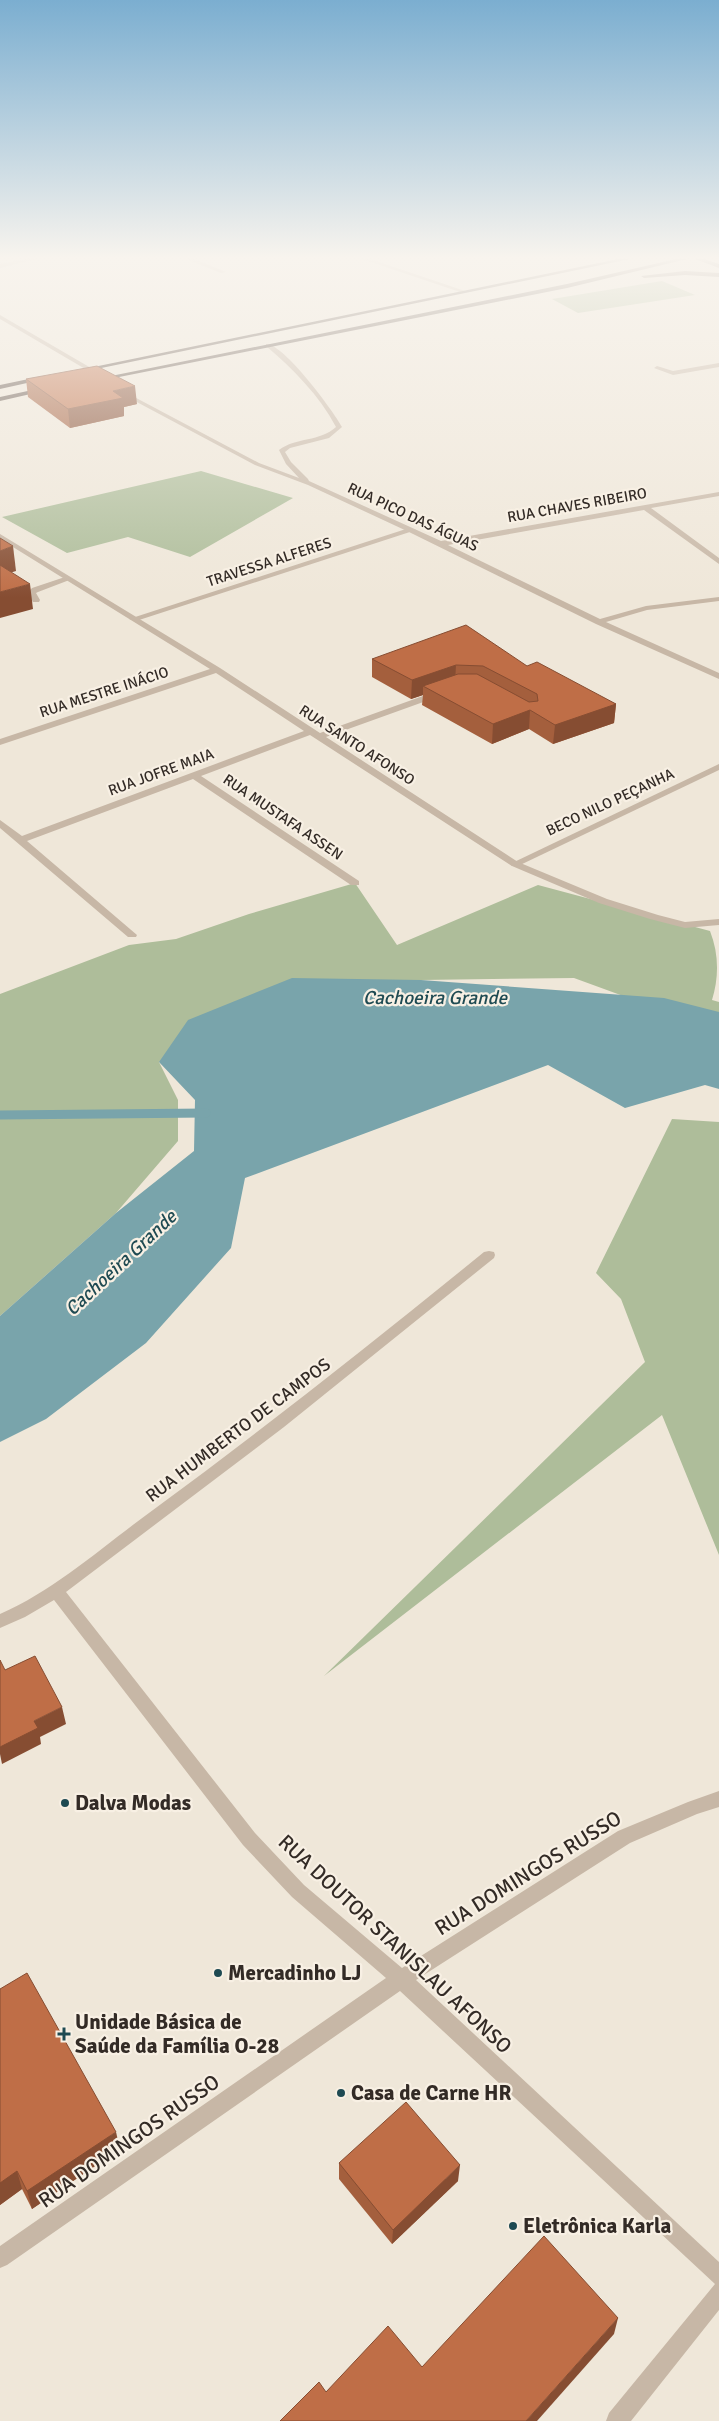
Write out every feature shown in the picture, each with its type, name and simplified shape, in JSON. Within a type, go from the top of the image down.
[{"type":"highway","points":[[71,373],[75,372]]},
{"type":"highway","points":[[88,381],[132,372]]},
{"type":"highway","points":[[0,387],[53,376]]},
{"type":"highway","points":[[0,399],[51,388]]},
{"type":"street","points":[[296,372],[314,390],[335,416],[339,427],[330,435],[289,446],[281,451],[288,464],[310,484]]},
{"type":"street","points":[[97,379],[106,384]]},
{"type":"street","name":"RUA PICO DAS ÁGUAS","points":[[114,388],[249,460],[310,484],[412,530],[599,622],[719,676]]},
{"type":"street","name":"RUA CHAVES RIBEIRO","points":[[439,544],[719,494]]},
{"type":"street","points":[[645,507],[719,562]]},
{"type":"street","name":"TRAVESSA ALFERES","points":[[133,619],[412,530]]},
{"type":"street","name":"RUA SANTO AFONSO","points":[[0,536],[217,670],[515,864],[603,901],[654,917],[685,924],[719,922]]},
{"type":"street","points":[[36,600],[32,593],[35,590],[68,579]]},
{"type":"street","points":[[599,622],[646,608],[719,599]]},
{"type":"street","name":"RUA MESTRE INÁCIO","points":[[0,742],[217,670]]},
{"type":"street","name":"RUA JOFRE MAIA","points":[[22,840],[194,776],[447,690]]},
{"type":"street","name":"BECO NILO PEÇANHA","points":[[515,864],[719,767]]},
{"type":"street","name":"RUA MUSTAFA ASSEN","points":[[194,776],[355,883]]},
{"type":"street","points":[[0,823],[132,936]]},
{"type":"street","name":"RUA HUMBERTO DE CAMPOS","points":[[0,1621],[56,1590],[358,1362],[489,1255]]},
{"type":"street","name":"RUA DOUTOR STANISLAU AFONSO","points":[[56,1590],[249,1839],[298,1892],[401,1979],[719,2276]]},
{"type":"street","name":"RUA DOMINGOS RUSSO","points":[[0,2258],[401,1979],[624,1837],[694,1807],[719,1799]]},
{"type":"street","points":[[617,2421],[719,2293]]},
{"type":"green space","points":[[201,471],[293,498],[190,557],[128,537],[67,553],[2,517]]},
{"type":"green space","points":[[355,883],[397,945],[538,885],[710,931],[715,948],[717,966],[712,1000],[719,1002],[719,1031],[574,978],[421,980],[159,1062],[178,1100],[178,1141],[116,1213],[0,1316],[0,994],[129,945],[176,939],[249,914]]},
{"type":"green space","points":[[672,1119],[719,1122],[719,1555],[662,1415],[324,1676],[645,1362],[621,1299],[596,1273]]},
{"type":"water","name":"Cachoeira Grande","points":[[292,978],[421,980],[664,998],[719,1012],[719,1089],[705,1085],[625,1108],[548,1065],[245,1178],[231,1248],[146,1343],[46,1419],[0,1442],[0,1316],[116,1213],[194,1151],[195,1100],[159,1062],[188,1020]]},
{"type":"building","points":[[64,372],[108,372],[135,386],[113,391],[123,398],[68,409],[26,379]]},
{"type":"building","points":[[0,538],[13,546],[0,551]]},
{"type":"building","points":[[0,565],[30,584],[0,592]]},
{"type":"building","points":[[466,625],[527,666],[537,662],[616,704],[555,725],[530,710],[493,724],[423,686],[458,674],[477,674],[529,702],[538,701],[537,694],[483,666],[456,665],[412,680],[372,659]]},
{"type":"building","points":[[35,1656],[62,1707],[34,1721],[38,1728],[0,1747],[0,1660],[5,1670]]},
{"type":"building","points":[[27,1973],[116,2132],[27,2191],[17,2171],[0,2183],[0,1989]]},
{"type":"building","points":[[406,2102],[460,2165],[393,2230],[339,2163]]},
{"type":"building","points":[[544,2236],[618,2318],[526,2421],[280,2421],[319,2382],[326,2392],[388,2326],[422,2367]]},
{"type":"waterway","points":[[0,1115],[206,1113]]},
{"type":"place","name":"Dalva Modas","points":[[65,1803]]},
{"type":"place","name":"Mercadinho LJ","points":[[218,1973]]},
{"type":"place","name":"Unidade Básica de Saúde da Família O-28","points":[[64,2034]]},
{"type":"place","name":"Casa de Carne HR","points":[[341,2093]]},
{"type":"place","name":"Eletrônica Karla","points":[[513,2226]]}]
